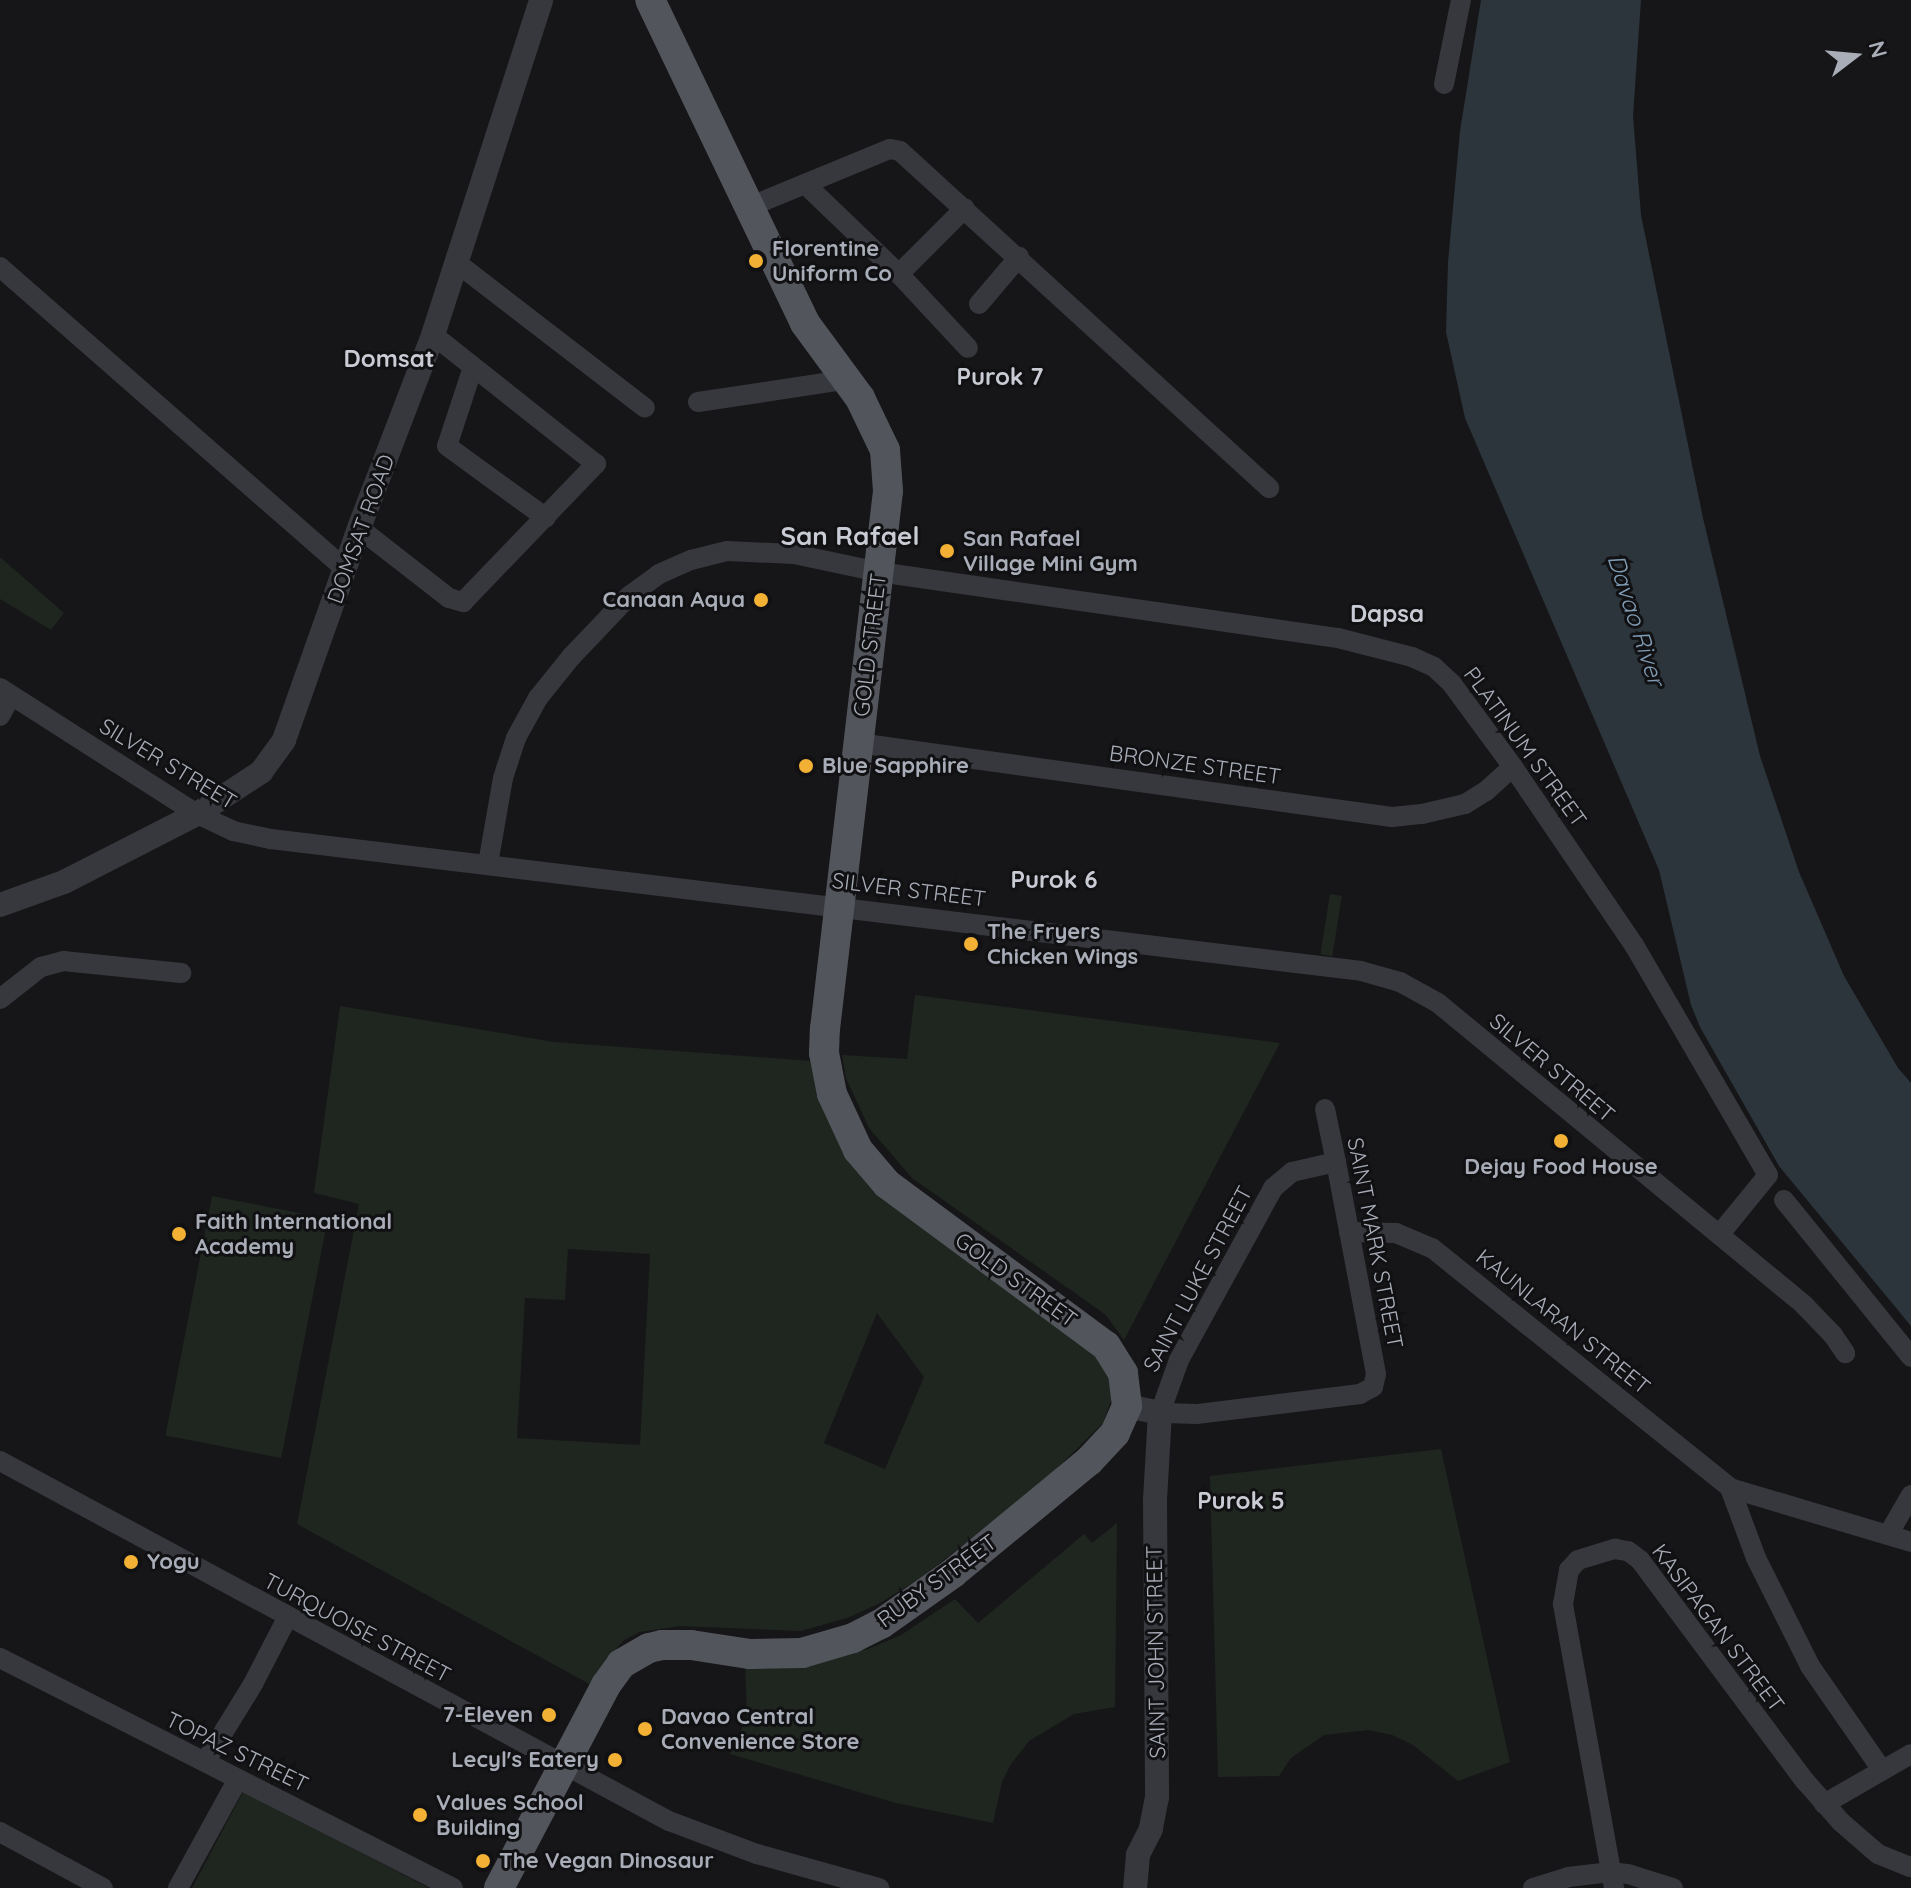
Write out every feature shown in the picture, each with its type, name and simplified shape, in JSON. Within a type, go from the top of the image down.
[{"type":"main road","name":"GOLD STREET","points":[[650,0],[805,323],[871,417],[885,450],[888,491],[838,905],[824,1053],[832,1094],[858,1150],[877,1174],[906,1199],[1106,1346],[1123,1373],[1127,1406]]},
{"type":"main road","name":"RUBY STREET","points":[[499,1888],[613,1673],[634,1655],[649,1648],[675,1644],[750,1654],[802,1653],[853,1638],[881,1624],[932,1590],[1089,1461],[1115,1433],[1127,1406]]},
{"type":"street","name":"DOMSAT ROAD","points":[[0,905],[77,876],[197,814],[261,772],[279,750],[433,335],[541,0]]},
{"type":"street","points":[[1444,84],[1461,0]]},
{"type":"street","points":[[749,207],[896,149],[1019,257],[1269,488]]},
{"type":"street","points":[[805,184],[899,274],[968,348]]},
{"type":"street","points":[[899,274],[965,208]]},
{"type":"street","points":[[979,304],[1019,257]]},
{"type":"street","points":[[457,263],[645,408]]},
{"type":"street","points":[[0,267],[345,569]]},
{"type":"street","points":[[359,528],[459,602],[468,600],[596,464],[433,335]]},
{"type":"street","points":[[473,367],[447,446],[546,518]]},
{"type":"street","points":[[698,402],[844,380]]},
{"type":"street","name":"PLATINUM STREET","points":[[488,864],[503,778],[516,738],[538,698],[571,657],[629,596],[659,574],[727,551],[794,554],[879,572],[1338,638],[1412,657],[1434,667],[1452,684],[1513,767],[1634,945],[1768,1175],[1719,1235]]},
{"type":"street","points":[[0,716],[6,692]]},
{"type":"street","name":"SILVER STREET","points":[[6,692],[197,814],[233,831],[271,839],[838,905],[1361,971],[1400,982],[1438,1003],[1819,1318],[1845,1353]]},
{"type":"street","name":"BRONZE STREET","points":[[858,743],[1392,817],[1465,804],[1486,791],[1513,767]]},
{"type":"street","points":[[0,999],[41,967],[63,961],[181,973]]},
{"type":"street","name":"SAINT MARK STREET","points":[[1160,1413],[1196,1414],[1360,1394],[1373,1387],[1376,1374],[1325,1109]]},
{"type":"street","name":"SAINT LUKE STREET","points":[[1160,1413],[1179,1360],[1273,1188],[1292,1172],[1336,1162]]},
{"type":"street","points":[[1784,1200],[1911,1357]]},
{"type":"street","name":"KAUNLARAN STREET","points":[[1349,1232],[1396,1233],[1432,1248],[1730,1488]]},
{"type":"street","points":[[1127,1406],[1160,1413]]},
{"type":"street","name":"SAINT JOHN STREET","points":[[1135,1888],[1138,1855],[1151,1829],[1157,1797],[1155,1484],[1160,1413]]},
{"type":"street","name":"TURQUOISE STREET","points":[[0,1461],[563,1766],[697,1833],[879,1888]]},
{"type":"street","points":[[1730,1488],[1911,1542]]},
{"type":"street","points":[[1730,1488],[1745,1532],[1804,1655],[1844,1720],[1882,1770]]},
{"type":"street","points":[[1888,1535],[1911,1495]]},
{"type":"street","name":"KASIPAGAN STREET","points":[[1612,1880],[1564,1616],[1564,1586],[1569,1570],[1588,1555],[1615,1549],[1628,1551],[1640,1560],[1824,1804],[1878,1854],[1911,1867]]},
{"type":"street","points":[[205,1762],[253,1684],[287,1618]]},
{"type":"street","name":"TOPAZ STREET","points":[[0,1658],[453,1888]]},
{"type":"street","points":[[1824,1804],[1911,1754]]},
{"type":"street","points":[[178,1888],[238,1779]]},
{"type":"street","points":[[0,1832],[103,1888]]},
{"type":"street","points":[[1533,1888],[1559,1879],[1612,1880],[1628,1874],[1673,1888]]},
{"type":"shaded area","points":[[0,557],[64,613],[51,630],[0,599]]},
{"type":"shaded area","points":[[1330,894],[1342,896],[1332,956],[1320,954]]},
{"type":"shaded area","points":[[915,995],[1280,1043],[1124,1340],[1106,1315],[912,1178],[869,1128],[846,1078],[842,1055],[907,1059]]},
{"type":"shaded area","points":[[340,1006],[554,1042],[812,1061],[828,1121],[1092,1351],[1109,1377],[1113,1395],[1103,1423],[1045,1480],[921,1578],[878,1604],[847,1618],[801,1631],[680,1626],[640,1632],[624,1640],[615,1650],[595,1687],[297,1524],[359,1204],[314,1193]],"holes":[[[568,1249],[650,1254],[640,1445],[517,1438],[525,1298],[565,1300]],[[877,1313],[924,1377],[885,1469],[824,1443]]]},
{"type":"shaded area","points":[[212,1196],[328,1219],[281,1458],[165,1436]]},
{"type":"shaded area","points":[[1441,1449],[1510,1762],[1458,1781],[1413,1745],[1392,1735],[1369,1730],[1324,1735],[1291,1758],[1279,1776],[1218,1777],[1210,1476]]},
{"type":"shaded area","points":[[1117,1523],[1115,1707],[1074,1714],[1029,1741],[1002,1782],[993,1823],[896,1803],[730,1754],[747,1717],[745,1662],[799,1665],[868,1649],[901,1635],[955,1599],[978,1623],[1084,1534],[1092,1543]]},
{"type":"shaded area","points":[[243,1792],[429,1888],[192,1888]]},
{"type":"water","name":"Davao River","points":[[1481,0],[1641,0],[1633,116],[1641,215],[1703,518],[1760,756],[1799,872],[1844,976],[1898,1068],[1911,1083],[1911,1326],[1779,1166],[1700,1027],[1691,1005],[1659,870],[1465,418],[1446,332],[1448,262],[1460,131]]},
{"type":"place","name":"Florentine Uniform Co","points":[[756,261]]},
{"type":"place","name":"San Rafael Village Mini Gym","points":[[947,551]]},
{"type":"place","name":"Canaan Aqua","points":[[761,600]]},
{"type":"place","name":"Blue Sapphire","points":[[806,766]]},
{"type":"place","name":"The Fryers Chicken Wings","points":[[971,944]]},
{"type":"place","name":"Dejay Food House","points":[[1561,1141]]},
{"type":"place","name":"Faith International Academy","points":[[179,1234]]},
{"type":"place","name":"Yogu","points":[[131,1562]]},
{"type":"place","name":"7-Eleven","points":[[549,1715]]},
{"type":"place","name":"Davao Central Convenience Store","points":[[645,1729]]},
{"type":"place","name":"Lecyl's Eatery","points":[[615,1760]]},
{"type":"place","name":"Values School Building","points":[[420,1815]]},
{"type":"place","name":"The Vegan Dinosaur","points":[[483,1861]]},
{"type":"district","name":"Domsat","points":[[389,359]]},
{"type":"district","name":"Purok 7","points":[[1000,377]]},
{"type":"district","name":"San Rafael","points":[[850,536]]},
{"type":"district","name":"Dapsa","points":[[1387,614]]},
{"type":"district","name":"Purok 6","points":[[1054,880]]},
{"type":"district","name":"Purok 5","points":[[1241,1501]]}]
